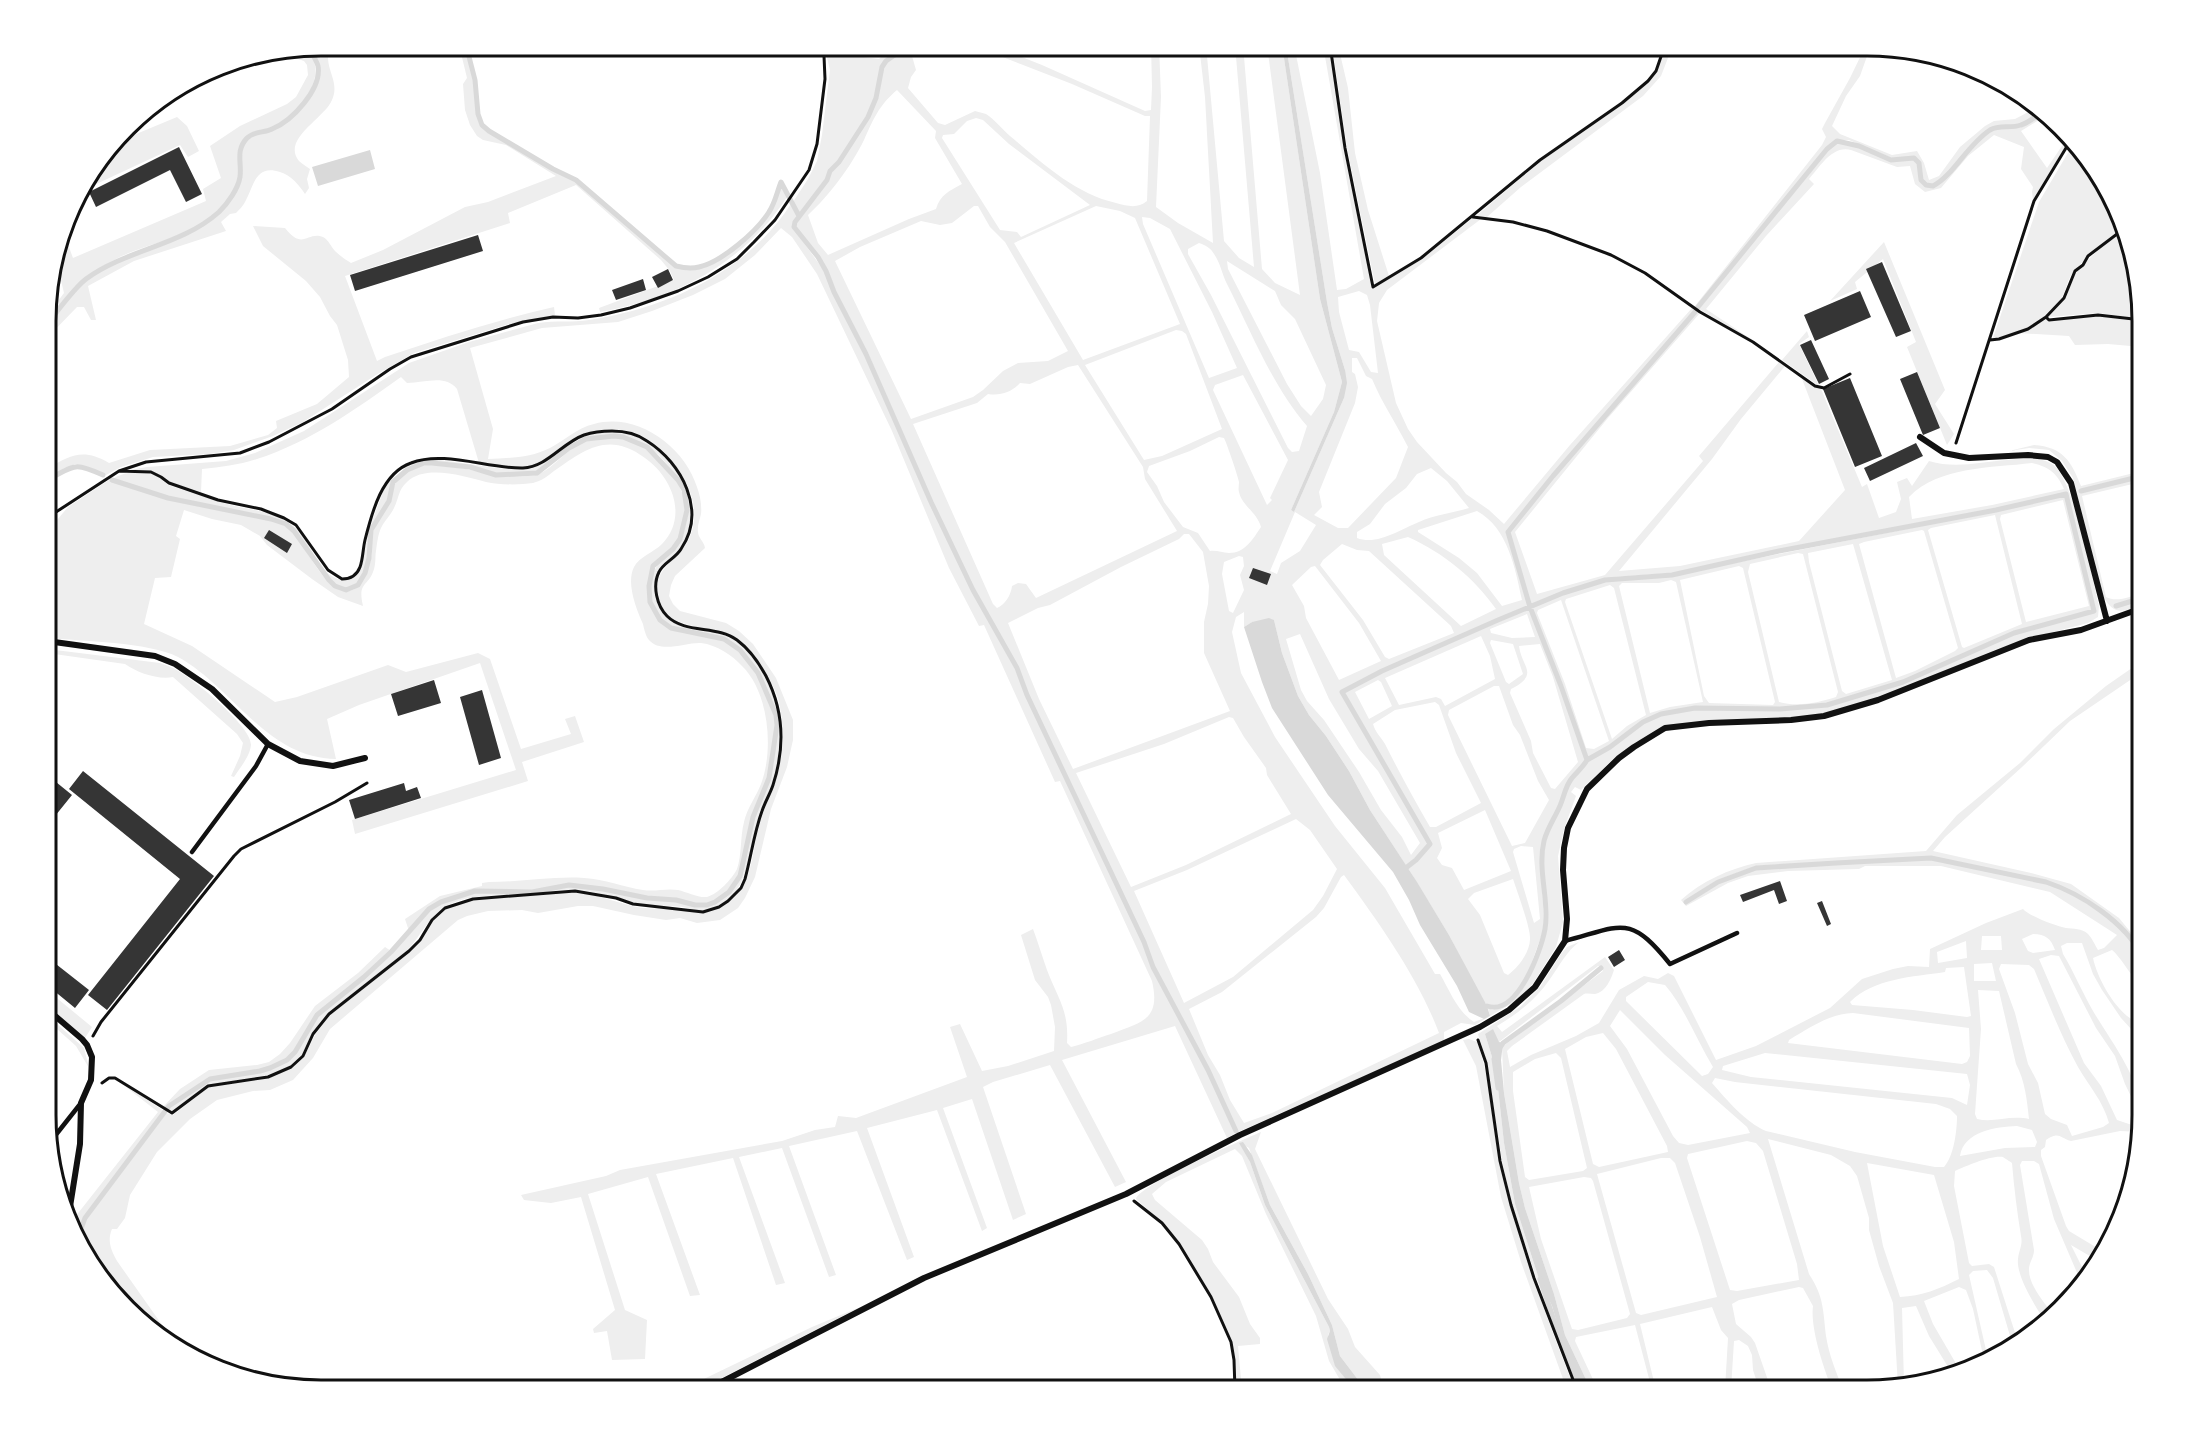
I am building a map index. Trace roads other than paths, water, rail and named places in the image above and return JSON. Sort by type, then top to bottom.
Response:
[{"type":"street","points":[[1920,437],[1944,453],[1969,458],[2039,455],[2057,462],[2071,483],[2107,621]]},
{"type":"street","points":[[725,1380],[924,1278],[1126,1194],[1240,1136],[1472,1031],[1509,1010],[1523,999],[1539,981],[1565,941],[1567,919],[1563,870],[1564,848],[1568,828],[1587,789],[1619,758],[1665,728],[1824,716],[1878,700],[2029,640],[2080,630],[2132,612]]},
{"type":"street","points":[[56,642],[155,657],[175,664],[212,689],[268,744],[300,761],[333,766],[364,758]]},
{"type":"street","points":[[56,1017],[87,1045],[92,1057],[91,1080],[81,1103],[80,1144],[71,1203]]},
{"type":"lane","points":[[192,852],[256,766],[268,744]]},
{"type":"lane","points":[[1565,941],[1612,928],[1632,928],[1646,936],[1670,964],[1737,933]]},
{"type":"lane","points":[[56,1134],[81,1103]]},
{"type":"waterway","points":[[56,313],[81,283],[102,269],[188,233],[219,212],[232,196],[239,182],[240,152],[243,143],[256,133],[280,125],[296,112],[310,94],[318,75],[318,66],[314,56]]},
{"type":"waterway","points":[[469,56],[475,80],[478,114],[482,125],[553,169],[576,180],[676,266],[693,268],[708,264],[738,245],[769,212],[781,182],[799,216]]},
{"type":"waterway","points":[[893,56],[882,67],[876,98],[868,117],[839,162],[830,171],[827,180],[795,222],[794,227],[826,271],[834,292],[866,354],[931,502],[973,590],[1017,668],[1027,695],[1144,942],[1153,967],[1208,1070],[1236,1131]]},
{"type":"waterway","points":[[1698,307],[1827,149],[1837,141],[1859,146],[1891,160],[1914,158],[1919,163],[1921,180],[1926,185],[1933,186],[1948,175],[1974,144],[1990,130],[2021,125],[2036,116]]},
{"type":"waterway","points":[[1487,1006],[1498,1007],[1508,1002],[1526,980],[1533,966],[1543,939],[1546,919],[1542,863],[1544,841],[1568,785],[1587,760],[1530,607],[1508,532],[1553,476],[1695,312]]},
{"type":"waterway","points":[[81,1228],[85,1218],[169,1106],[210,1079],[260,1071],[287,1060],[295,1052],[317,1015],[364,977],[391,952],[429,909],[441,902],[475,891],[532,892],[569,885],[647,898],[676,900],[695,905],[715,902],[729,892],[740,876],[753,817],[769,778],[777,725],[776,715],[758,673],[740,650],[724,639],[671,628],[660,620],[650,602],[649,586],[653,566],[673,549],[680,539],[687,510],[684,490],[678,480],[647,447],[623,437],[586,439],[569,448],[537,473],[496,475],[470,467],[432,463],[424,463],[407,470],[393,482],[389,501],[371,530],[369,558],[365,573],[358,585],[346,590],[335,586],[329,580],[294,531],[286,524],[168,498],[112,480]]},
{"type":"waterway","points":[[56,476],[74,467],[85,468],[103,475]]},
{"type":"waterway","points":[[2081,491],[2132,478]]},
{"type":"waterway","points":[[1407,867],[1430,844],[1342,692],[1382,671],[1498,620],[1563,593],[1605,580],[1672,575],[1779,551],[1996,510],[2066,494],[2094,611],[2014,633],[1903,682],[1827,705],[1780,709],[1695,708],[1661,714],[1643,722],[1610,747],[1587,760]]},
{"type":"waterway","points":[[2116,606],[2132,601]]},
{"type":"waterway","points":[[1686,902],[1718,882],[1756,868],[1931,858],[2046,882],[2060,887],[2101,911],[2132,941]]},
{"type":"waterway","points":[[1499,1049],[1503,1043],[1561,1001],[1601,968]]},
{"type":"waterway","points":[[1494,1059],[1498,1088]]},
{"type":"waterway","points":[[1540,1279],[1561,1341],[1578,1380]]}]
